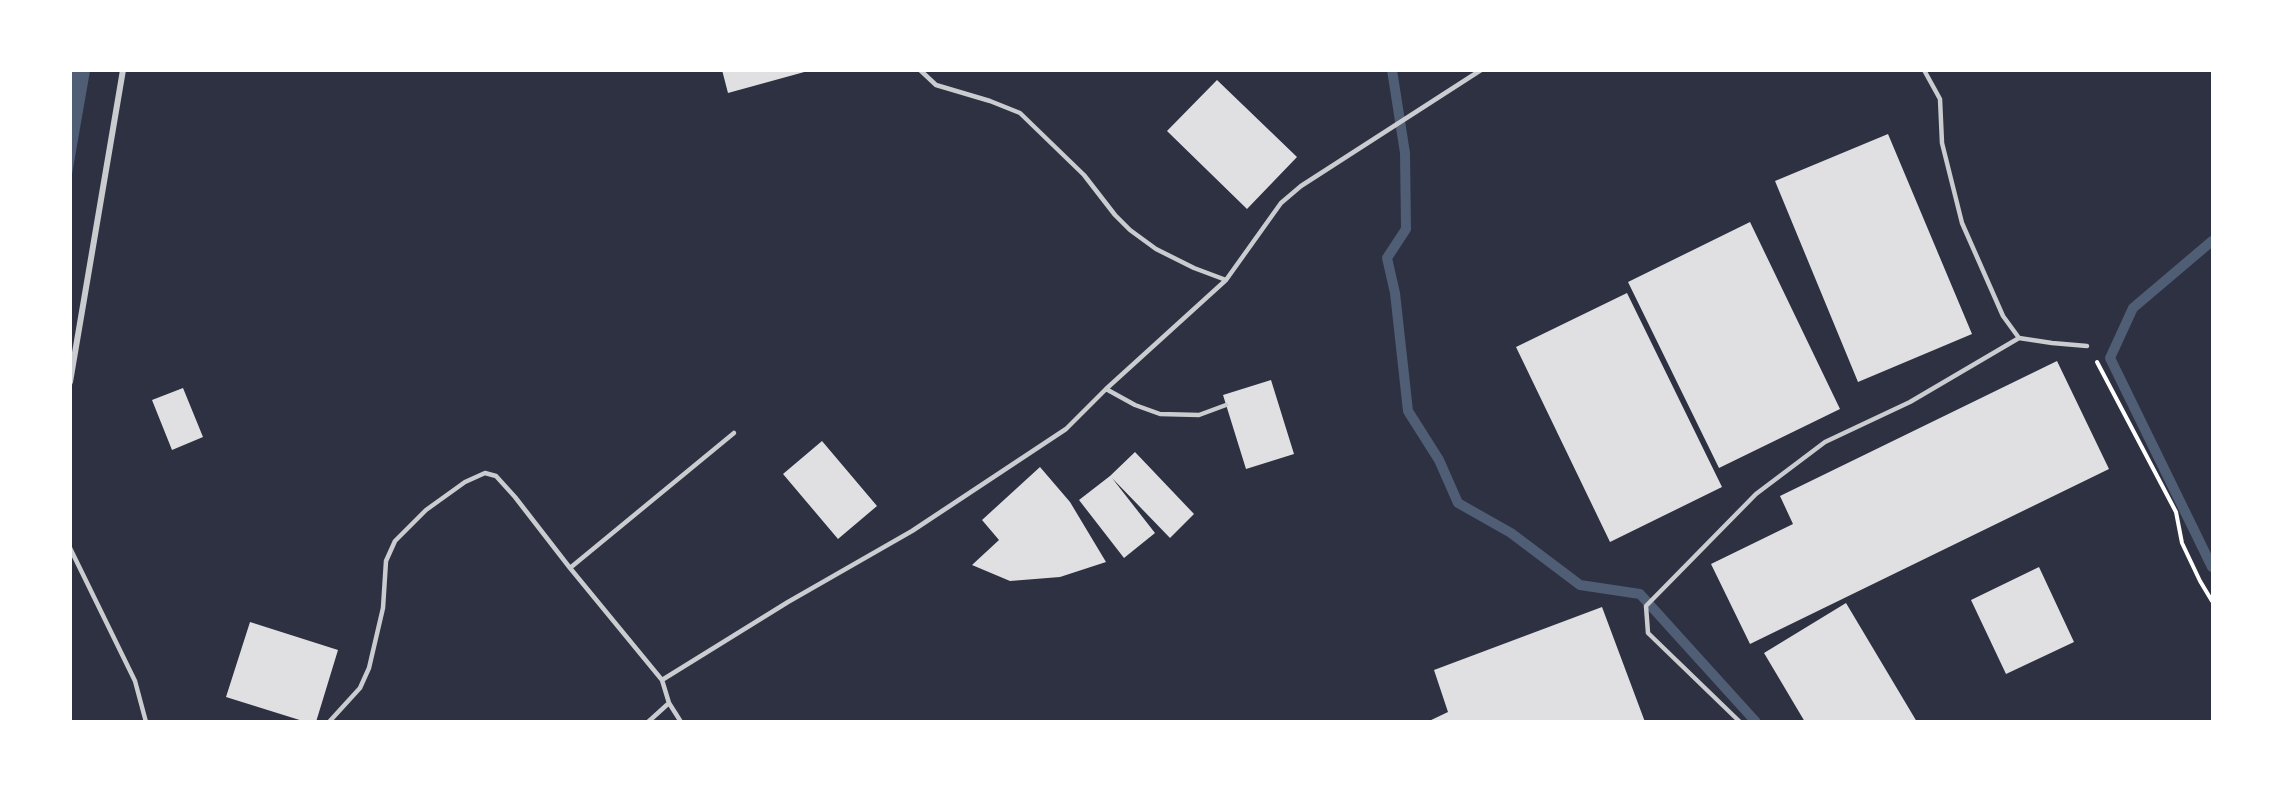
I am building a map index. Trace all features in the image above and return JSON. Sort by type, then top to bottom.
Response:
[{"type":"street","points":[[70,382],[123,70]]},
{"type":"lane","points":[[920,70],[936,85],[990,101],[1020,113],[1084,175],[1115,215],[1130,230],[1156,249],[1194,268],[1226,280]]},
{"type":"lane","points":[[662,680],[788,602],[912,531],[1066,429],[1106,389],[1226,280],[1281,203],[1301,186],[1481,70]]},
{"type":"lane","points":[[1923,70],[1940,99],[1942,143],[1962,223],[2002,316],[2019,338]]},
{"type":"lane","points":[[1740,722],[1648,633],[1646,606],[1756,494],[1825,442],[1910,402],[2019,338],[2087,346]]},
{"type":"lane","points":[[1106,389],[1135,405],[1160,414],[1199,415],[1226,405]]},
{"type":"lane","points":[[570,568],[734,433]]},
{"type":"lane","points":[[329,722],[360,688],[369,668],[383,608],[386,561],[395,541],[426,510],[465,482],[485,473],[496,476],[515,497],[662,680],[669,703],[681,722]]},
{"type":"lane","points":[[70,548],[135,681],[146,722]]},
{"type":"lane","points":[[648,722],[669,703]]},
{"type":"path","points":[[2087,346],[2176,512],[2182,543],[2212,602]]},
{"type":"water","points":[[70,71],[90,71],[71,180]]},
{"type":"building","points":[[722,70],[808,70],[808,71],[728,93]]},
{"type":"building","points":[[1217,80],[1297,157],[1247,209],[1167,131]]},
{"type":"building","points":[[1888,134],[1972,334],[1858,382],[1775,181]]},
{"type":"building","points":[[1750,222],[1840,409],[1719,468],[1628,282]]},
{"type":"building","points":[[1627,293],[1722,487],[1610,542],[1516,347]]},
{"type":"building","points":[[2057,361],[2109,469],[1750,644],[1711,564],[1793,524],[1780,496]]},
{"type":"building","points":[[1271,380],[1294,454],[1246,469],[1223,395]]},
{"type":"building","points":[[183,388],[203,437],[172,450],[152,400]]},
{"type":"building","points":[[822,441],[877,506],[838,539],[783,474]]},
{"type":"building","points":[[1135,452],[1194,514],[1170,538],[1112,478],[1155,533],[1124,558],[1079,500],[1110,476]]},
{"type":"building","points":[[1040,467],[1070,502],[1106,562],[1060,577],[1010,581],[972,565],[999,540],[982,520]]},
{"type":"building","points":[[2039,567],[2074,642],[2006,674],[1971,600]]},
{"type":"building","points":[[1846,603],[1917,722],[1805,722],[1764,653]]},
{"type":"building","points":[[1602,607],[1645,722],[1427,722],[1448,712],[1434,670]]},
{"type":"building","points":[[250,622],[338,650],[316,722],[306,722],[226,697]]},
{"type":"waterway","points":[[1392,70],[1405,153],[1406,229],[1387,258],[1395,293],[1408,411],[1439,460],[1458,503],[1511,533],[1580,585],[1640,594],[1756,722]]},
{"type":"waterway","points":[[2212,241],[2133,308],[2110,358],[2212,567]]}]
